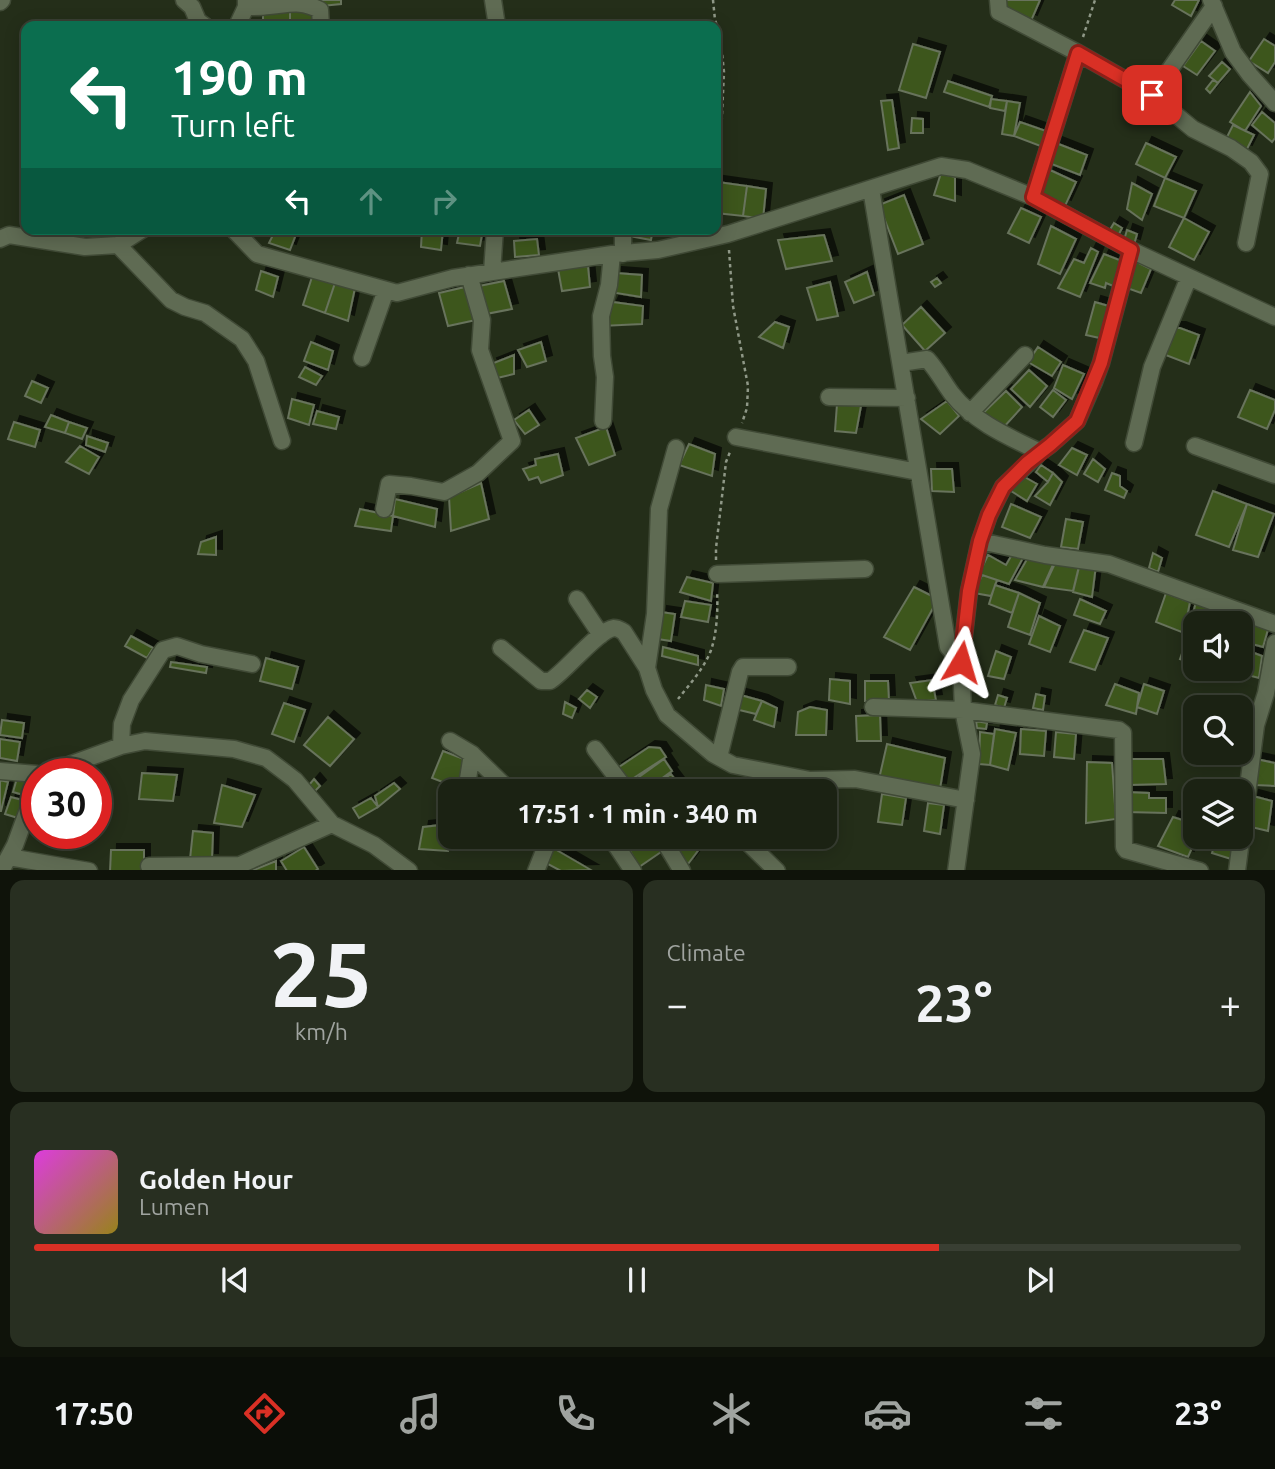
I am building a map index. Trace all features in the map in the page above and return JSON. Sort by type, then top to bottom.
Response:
[{"type":"street","points":[[184,0],[192,7],[198,21]]},
{"type":"street","points":[[493,0],[496,21]]},
{"type":"street","points":[[998,0],[999,12],[1152,95],[1193,129],[1231,148],[1251,162],[1260,174],[1246,243]]},
{"type":"street","points":[[239,21],[246,3],[267,7],[300,1],[320,10],[321,21]]},
{"type":"street","points":[[1152,95],[1212,3]]},
{"type":"street","points":[[1212,3],[1233,52],[1275,103]]},
{"type":"street","points":[[1033,197],[1078,53]]},
{"type":"street","points":[[239,235],[257,254],[397,292],[469,275],[658,250],[728,234],[941,166],[967,170],[1033,197],[1131,250],[1275,317]]},
{"type":"street","points":[[871,189],[948,647],[961,662]]},
{"type":"street","points":[[0,219],[5,237],[85,247],[118,246],[134,235]]},
{"type":"street","points":[[492,272],[495,235]]},
{"type":"street","points":[[603,421],[605,377],[601,316],[622,235]]},
{"type":"street","points":[[118,246],[171,300],[205,313],[242,339],[256,361],[282,441]]},
{"type":"street","points":[[956,870],[972,754],[963,710],[961,662],[969,591],[980,541],[1003,487],[1077,421],[1101,363],[1131,250]]},
{"type":"street","points":[[384,509],[388,484],[411,485],[444,492],[478,473],[512,441],[480,350],[481,320],[469,275]]},
{"type":"street","points":[[1134,443],[1152,367],[1189,277]]},
{"type":"street","points":[[362,358],[386,290]]},
{"type":"street","points":[[970,413],[1025,355]]},
{"type":"street","points":[[901,363],[927,359],[952,394],[970,413],[1040,452]]},
{"type":"street","points":[[829,397],[907,398]]},
{"type":"street","points":[[736,437],[918,472]]},
{"type":"street","points":[[1195,446],[1275,475]]},
{"type":"street","points":[[647,668],[655,614],[659,509],[676,448]]},
{"type":"street","points":[[980,541],[1045,555],[1109,564],[1275,624]]},
{"type":"street","points":[[717,574],[865,569]]},
{"type":"street","points":[[577,599],[601,635]]},
{"type":"street","points":[[501,648],[541,681],[550,681],[601,635],[612,628],[618,628],[624,632],[647,668],[654,690],[667,715],[733,765],[810,779],[855,779],[967,800]]},
{"type":"street","points":[[1237,870],[1256,725],[1266,694],[1275,643]]},
{"type":"street","points":[[121,746],[121,723],[131,699],[163,650],[177,646],[201,654],[252,664]]},
{"type":"street","points":[[719,757],[743,667],[788,667]]},
{"type":"street","points":[[873,707],[963,710],[1119,730],[1123,733],[1124,847],[1126,850],[1200,870]]},
{"type":"street","points":[[88,758],[145,741],[234,748],[266,758],[295,780],[332,824],[374,845],[409,870]]},
{"type":"street","points":[[450,741],[472,754],[498,779]]},
{"type":"street","points":[[595,749],[618,779]]},
{"type":"street","points":[[468,779],[472,754]]},
{"type":"street","points":[[0,771],[21,773]]},
{"type":"street","points":[[149,866],[240,865],[332,824]]},
{"type":"street","points":[[21,829],[5,864],[89,870]]},
{"type":"street","points":[[536,870],[545,849]]},
{"type":"street","points":[[619,849],[634,870]]},
{"type":"street","points":[[669,849],[682,870]]},
{"type":"street","points":[[755,849],[777,870]]},
{"type":"path","points":[[713,0],[715,21]]},
{"type":"path","points":[[1078,53],[1094,0]]},
{"type":"path","points":[[721,44],[724,72],[721,129]]},
{"type":"path","points":[[667,715],[698,673],[712,648],[718,607],[716,548],[726,462],[747,408],[748,386],[733,306],[728,234]]},
{"type":"building","points":[[321,0],[341,0],[341,4],[322,6]]},
{"type":"building","points":[[1001,0],[1040,0],[1031,21],[1001,8]]},
{"type":"building","points":[[1175,0],[1199,0],[1191,16],[1172,5]]},
{"type":"building","points":[[263,10],[290,10],[290,21],[263,21]]},
{"type":"building","points":[[290,10],[316,10],[316,21],[290,21]]},
{"type":"building","points":[[1264,39],[1275,46],[1275,62],[1268,73],[1249,61]]},
{"type":"building","points":[[1201,41],[1215,51],[1197,75],[1183,66]]},
{"type":"building","points":[[913,44],[940,52],[926,98],[899,90]]},
{"type":"building","points":[[1222,62],[1230,69],[1218,83],[1209,76]]},
{"type":"building","points":[[1213,80],[1218,83],[1210,93],[1206,89]]},
{"type":"building","points":[[948,81],[992,96],[989,107],[944,92]]},
{"type":"building","points":[[1250,92],[1261,106],[1245,131],[1230,122]]},
{"type":"building","points":[[991,99],[1007,101],[1005,111],[990,108]]},
{"type":"building","points":[[892,100],[899,148],[888,150],[881,101]]},
{"type":"building","points":[[1007,101],[1020,103],[1014,136],[1002,134]]},
{"type":"building","points":[[1262,112],[1275,123],[1275,138],[1272,142],[1252,125]]},
{"type":"building","points":[[912,118],[923,119],[923,133],[911,133]]},
{"type":"building","points":[[1020,122],[1049,132],[1043,147],[1014,136]]},
{"type":"building","points":[[1233,125],[1254,135],[1246,151],[1225,141]]},
{"type":"building","points":[[1056,143],[1087,155],[1080,175],[1049,163]]},
{"type":"building","points":[[1146,143],[1176,157],[1165,178],[1136,164]]},
{"type":"building","points":[[1050,170],[1076,182],[1065,206],[1039,193]]},
{"type":"building","points":[[941,173],[955,177],[955,201],[934,195]]},
{"type":"building","points":[[1165,178],[1196,191],[1184,218],[1154,206]]},
{"type":"building","points":[[721,182],[747,186],[743,216],[721,214]]},
{"type":"building","points":[[1132,183],[1152,194],[1142,220],[1127,209]]},
{"type":"building","points":[[747,186],[766,189],[763,219],[743,216]]},
{"type":"building","points":[[904,195],[923,244],[898,254],[879,205]]},
{"type":"building","points":[[1021,208],[1041,217],[1029,243],[1008,233]]},
{"type":"building","points":[[1184,218],[1209,232],[1194,260],[1169,247]]},
{"type":"building","points":[[1114,223],[1122,228],[1118,236],[1108,233]]},
{"type":"building","points":[[1051,226],[1076,239],[1060,274],[1038,264]]},
{"type":"building","points":[[1127,230],[1137,234],[1134,245],[1124,240]]},
{"type":"building","points":[[273,235],[296,235],[290,250],[269,243]]},
{"type":"building","points":[[422,235],[442,235],[441,250],[421,247]]},
{"type":"building","points":[[459,235],[482,235],[480,246],[457,243]]},
{"type":"building","points":[[624,235],[652,235],[651,240]]},
{"type":"building","points":[[824,235],[832,261],[786,269],[778,240]]},
{"type":"building","points":[[537,239],[539,255],[515,257],[514,241]]},
{"type":"building","points":[[1091,248],[1098,252],[1080,297],[1058,288],[1074,259],[1084,263]]},
{"type":"building","points":[[1104,254],[1122,261],[1113,286],[1106,283],[1105,288],[1090,283]]},
{"type":"building","points":[[1133,260],[1151,269],[1141,293],[1124,287]]},
{"type":"building","points":[[588,266],[590,287],[562,291],[558,269]]},
{"type":"building","points":[[261,271],[278,277],[273,297],[256,290]]},
{"type":"building","points":[[867,272],[874,295],[854,303],[845,282]]},
{"type":"building","points":[[616,273],[642,275],[641,297],[616,293]]},
{"type":"building","points":[[312,277],[335,283],[325,313],[303,305]]},
{"type":"building","points":[[937,278],[941,283],[935,287],[931,282]]},
{"type":"building","points":[[504,281],[512,309],[486,314],[479,286]]},
{"type":"building","points":[[830,282],[838,316],[817,320],[807,288]]},
{"type":"building","points":[[335,283],[355,288],[348,321],[325,313]]},
{"type":"building","points":[[465,287],[476,320],[448,326],[439,293]]},
{"type":"building","points":[[613,302],[643,306],[642,324],[602,326]]},
{"type":"building","points":[[1095,302],[1112,307],[1104,339],[1086,335]]},
{"type":"building","points":[[921,307],[945,333],[925,351],[902,325]]},
{"type":"building","points":[[775,322],[789,327],[783,348],[759,337]]},
{"type":"building","points":[[1173,328],[1199,335],[1189,364],[1163,354]]},
{"type":"building","points":[[311,342],[333,351],[328,370],[304,361]]},
{"type":"building","points":[[541,342],[546,361],[527,367],[518,350]]},
{"type":"building","points":[[1038,347],[1061,362],[1052,376],[1028,362]]},
{"type":"building","points":[[514,355],[514,374],[497,378],[491,364]]},
{"type":"building","points":[[1063,365],[1084,374],[1072,399],[1054,388]]},
{"type":"building","points":[[305,367],[322,376],[316,385],[299,377]]},
{"type":"building","points":[[1029,370],[1047,386],[1030,407],[1011,389]]},
{"type":"building","points":[[32,381],[48,388],[41,403],[25,396]]},
{"type":"building","points":[[1053,390],[1066,400],[1053,417],[1040,407]]},
{"type":"building","points":[[1250,390],[1275,400],[1275,410],[1267,429],[1238,417]]},
{"type":"building","points":[[1006,391],[1022,407],[1003,428],[981,415]]},
{"type":"building","points":[[292,399],[314,405],[309,425],[288,418]]},
{"type":"building","points":[[947,401],[959,416],[940,434],[921,419]]},
{"type":"building","points":[[837,404],[861,406],[856,433],[835,431]]},
{"type":"building","points":[[529,410],[539,425],[525,434],[514,420]]},
{"type":"building","points":[[317,411],[339,417],[336,429],[313,424]]},
{"type":"building","points":[[51,415],[69,422],[65,433],[45,427]]},
{"type":"building","points":[[14,422],[40,430],[35,447],[8,439]]},
{"type":"building","points":[[69,422],[87,428],[82,439],[65,433]]},
{"type":"building","points":[[606,427],[615,455],[589,465],[576,438]]},
{"type":"building","points":[[87,436],[108,443],[105,452],[86,445]]},
{"type":"building","points":[[689,444],[715,454],[712,476],[679,465]]},
{"type":"building","points":[[80,446],[99,457],[89,474],[66,462]]},
{"type":"building","points":[[1072,448],[1087,455],[1077,475],[1059,465]]},
{"type":"building","points":[[558,454],[563,475],[541,483],[538,477],[529,480],[523,469],[536,465],[535,459]]},
{"type":"building","points":[[1093,459],[1105,469],[1098,482],[1084,474]]},
{"type":"building","points":[[1041,465],[1053,473],[1048,482],[1036,472]]},
{"type":"building","points":[[931,469],[952,469],[954,492],[932,491]]},
{"type":"building","points":[[1053,473],[1062,482],[1050,505],[1035,496]]},
{"type":"building","points":[[1112,473],[1120,476],[1120,486],[1127,491],[1124,498],[1105,490]]},
{"type":"building","points":[[1021,475],[1037,484],[1027,501],[1011,491]]},
{"type":"building","points":[[481,483],[489,519],[451,531],[449,497]]},
{"type":"building","points":[[1213,491],[1247,504],[1229,547],[1196,535]]},
{"type":"building","points":[[395,499],[437,509],[435,527],[393,516]]},
{"type":"building","points":[[1011,504],[1041,517],[1030,538],[1002,527]]},
{"type":"building","points":[[1247,504],[1274,514],[1258,557],[1233,550]]},
{"type":"building","points":[[360,509],[393,516],[391,531],[355,526]]},
{"type":"building","points":[[1066,519],[1083,522],[1078,549],[1061,547]]},
{"type":"building","points":[[216,537],[216,555],[198,554],[201,542]]},
{"type":"building","points":[[1014,551],[1024,556],[1009,584],[979,574],[988,555],[1006,565]]},
{"type":"building","points":[[1153,553],[1162,558],[1158,572],[1149,568]]},
{"type":"building","points":[[1030,554],[1056,558],[1043,587],[1015,580]]},
{"type":"building","points":[[1057,559],[1080,562],[1073,591],[1044,587]]},
{"type":"building","points":[[1080,563],[1096,565],[1092,597],[1073,592]]},
{"type":"building","points":[[982,575],[997,580],[991,596],[974,593]]},
{"type":"building","points":[[687,577],[713,583],[711,601],[680,592]]},
{"type":"building","points":[[995,585],[1019,593],[1012,613],[989,604]]},
{"type":"building","points":[[914,587],[938,599],[910,650],[884,637]]},
{"type":"building","points":[[1019,593],[1040,603],[1030,635],[1008,627]]},
{"type":"building","points":[[1166,593],[1190,602],[1188,611],[1183,611],[1183,633],[1156,622]]},
{"type":"building","points":[[1080,599],[1106,611],[1100,624],[1074,615]]},
{"type":"building","points":[[685,601],[711,605],[708,622],[681,617]]},
{"type":"building","points":[[1196,602],[1214,608],[1214,611],[1194,611]]},
{"type":"building","points":[[661,612],[675,614],[671,641],[657,639]]},
{"type":"building","points":[[1039,616],[1060,626],[1050,652],[1029,644]]},
{"type":"building","points":[[1253,622],[1269,626],[1263,647],[1253,644]]},
{"type":"building","points":[[1084,630],[1108,638],[1095,670],[1070,662]]},
{"type":"building","points":[[131,636],[153,648],[147,658],[125,646]]},
{"type":"building","points":[[663,647],[698,656],[698,665],[662,656]]},
{"type":"building","points":[[996,651],[1011,657],[1004,679],[988,676]]},
{"type":"building","points":[[1253,653],[1262,656],[1259,678],[1253,676]]},
{"type":"building","points":[[266,658],[298,667],[292,689],[260,681]]},
{"type":"building","points":[[171,662],[207,667],[206,673],[170,667]]},
{"type":"building","points":[[830,679],[850,681],[850,704],[829,700]]},
{"type":"building","points":[[932,680],[936,700],[917,702],[910,683]]},
{"type":"building","points":[[865,681],[888,681],[889,701],[865,701]]},
{"type":"building","points":[[1115,684],[1139,693],[1136,714],[1106,705]]},
{"type":"building","points":[[1144,684],[1164,691],[1157,714],[1137,707]]},
{"type":"building","points":[[706,685],[724,689],[721,706],[704,700]]},
{"type":"building","points":[[587,690],[597,697],[590,708],[579,699]]},
{"type":"building","points":[[737,694],[762,701],[756,714],[735,709]]},
{"type":"building","points":[[1036,694],[1045,696],[1043,710],[1033,708]]},
{"type":"building","points":[[998,695],[1007,698],[1004,708],[995,705]]},
{"type":"building","points":[[762,701],[777,708],[774,727],[754,720]]},
{"type":"building","points":[[565,702],[576,708],[572,718],[563,714]]},
{"type":"building","points":[[284,703],[305,710],[294,742],[272,734]]},
{"type":"building","points":[[810,707],[827,710],[826,735],[796,735],[798,712]]},
{"type":"building","points":[[880,715],[881,741],[857,741],[856,716]]},
{"type":"building","points":[[328,717],[354,739],[330,766],[304,745]]},
{"type":"building","points":[[2,720],[24,723],[22,738],[0,735]]},
{"type":"building","points":[[976,721],[987,723],[986,729],[977,728]]},
{"type":"building","points":[[995,729],[1016,733],[1008,770],[990,765]]},
{"type":"building","points":[[1021,729],[1046,731],[1044,756],[1020,754]]},
{"type":"building","points":[[980,732],[994,734],[990,765],[979,764]]},
{"type":"building","points":[[1056,732],[1076,734],[1074,759],[1054,757]]},
{"type":"building","points":[[0,739],[20,742],[17,761],[0,758]]},
{"type":"building","points":[[887,744],[945,758],[940,789],[879,779]]},
{"type":"building","points":[[649,747],[660,748],[666,757],[632,779],[623,779],[616,769]]},
{"type":"building","points":[[443,751],[469,761],[462,779],[438,780],[432,778]]},
{"type":"building","points":[[664,759],[672,771],[661,779],[639,777]]},
{"type":"building","points":[[1128,759],[1163,759],[1166,784],[1129,785]]},
{"type":"building","points":[[1256,759],[1275,763],[1275,786],[1255,785]]},
{"type":"building","points":[[1087,762],[1112,763],[1116,819],[1086,823]]},
{"type":"building","points":[[142,773],[177,775],[173,801],[139,799]]},
{"type":"building","points":[[17,778],[21,779],[21,794],[13,792]]},
{"type":"building","points":[[314,779],[320,786],[314,792],[309,785]]},
{"type":"building","points":[[0,780],[8,782],[1,811],[0,811]]},
{"type":"building","points":[[394,783],[400,789],[378,807],[375,796]]},
{"type":"building","points":[[222,785],[255,795],[242,827],[214,823]]},
{"type":"building","points":[[1126,792],[1149,793],[1149,798],[1166,798],[1166,813],[1126,812]]},
{"type":"building","points":[[882,794],[906,798],[902,825],[878,822]]},
{"type":"building","points":[[1253,796],[1272,801],[1268,831],[1253,827]]},
{"type":"building","points":[[11,797],[21,800],[21,819],[5,814]]},
{"type":"building","points":[[371,798],[378,807],[359,818],[353,808]]},
{"type":"building","points":[[928,803],[944,805],[940,834],[924,831]]},
{"type":"building","points":[[1173,817],[1183,820],[1183,849],[1192,849],[1188,857],[1158,846]]},
{"type":"building","points":[[438,825],[438,849],[448,851],[419,849],[423,827]]},
{"type":"building","points":[[193,831],[213,833],[212,859],[190,859]]},
{"type":"building","points":[[304,847],[318,869],[286,870],[281,861]]},
{"type":"building","points":[[552,849],[591,870],[559,870],[544,862]]},
{"type":"building","points":[[659,849],[661,852],[639,867],[630,851]]},
{"type":"building","points":[[673,849],[699,849],[688,864]]},
{"type":"building","points":[[1213,849],[1234,849],[1231,859],[1212,853]]},
{"type":"building","points":[[111,850],[144,850],[144,870],[110,870]]},
{"type":"building","points":[[276,861],[276,870],[254,870]]},
{"type":"route","points":[[961,662],[969,591],[989,515],[1003,487],[1077,421],[1101,363],[1131,250],[1033,197],[1078,53],[1152,95]]}]
